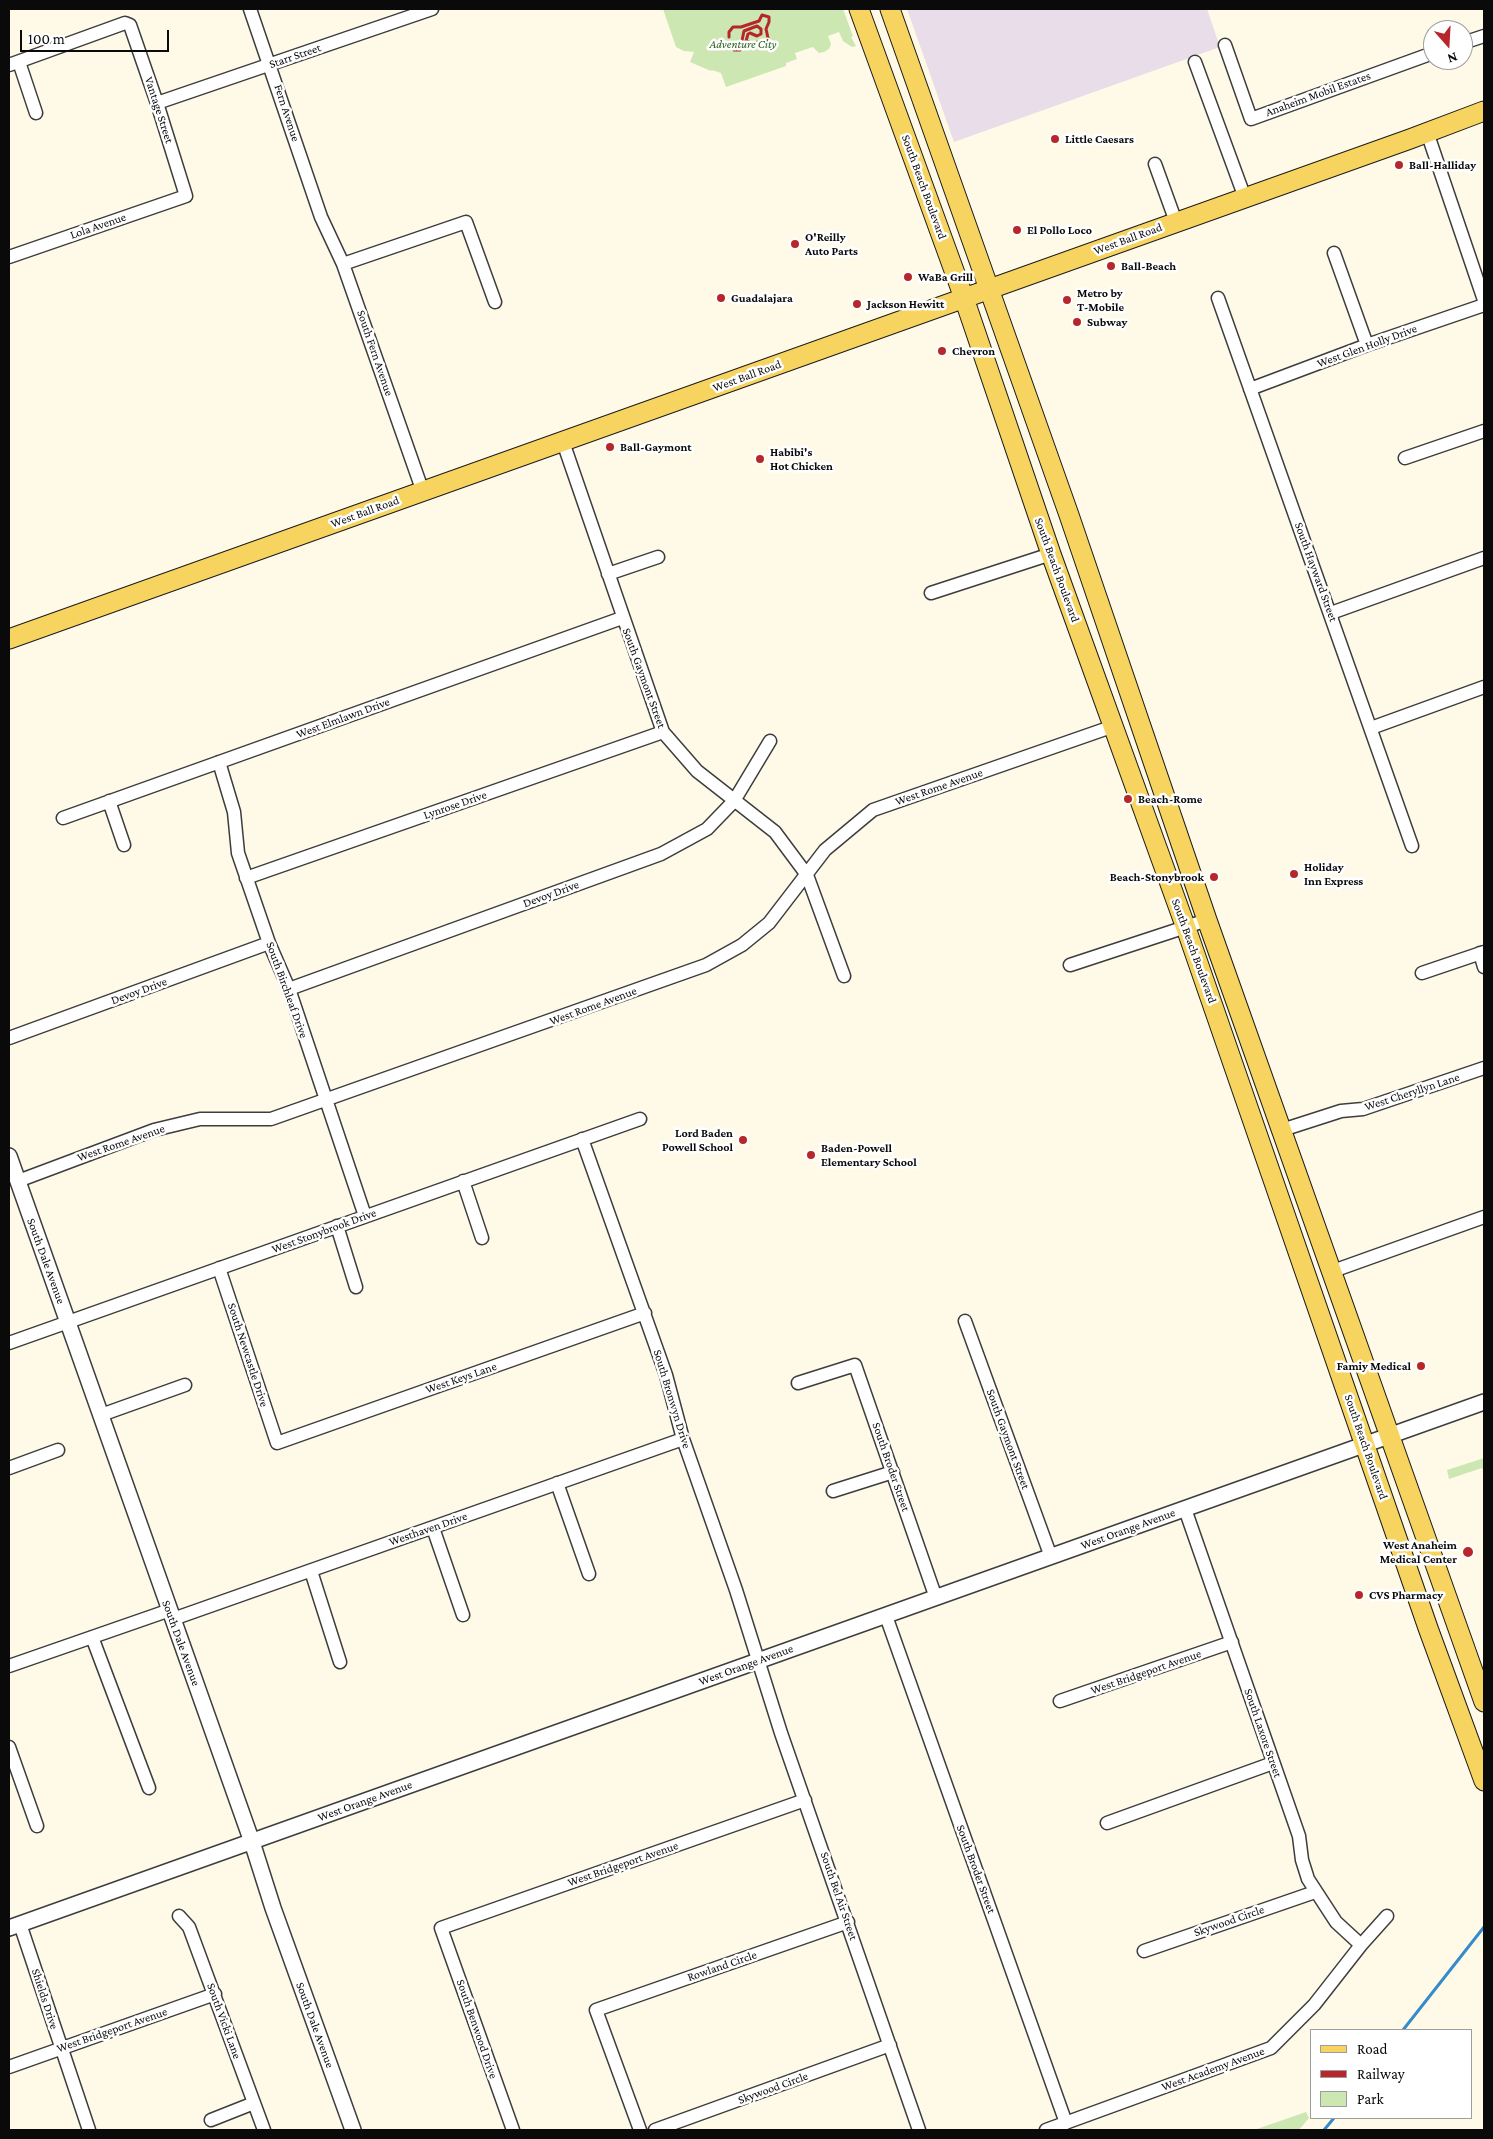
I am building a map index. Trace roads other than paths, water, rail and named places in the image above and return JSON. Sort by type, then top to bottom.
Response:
[{"type":"main road","name":"South Beach Boulevard","points":[[859,9],[964,298],[1051,554],[1186,928],[1428,1628],[1484,1781]]},
{"type":"main road","name":"South Beach Boulevard","points":[[890,9],[990,289],[1207,920],[1333,1271],[1484,1702]]},
{"type":"main road","name":"West Ball Road","points":[[9,640],[1484,111]]},
{"type":"street","name":"Fern Avenue","points":[[250,9],[271,65],[321,217]]},
{"type":"street","name":"Starr Street","points":[[157,102],[432,9]]},
{"type":"street","name":"Vantage Street","points":[[14,63],[126,24],[130,25],[157,102],[186,196]]},
{"type":"street","name":"Anaheim Mobil Estates","points":[[1224,45],[1251,119],[1423,57]]},
{"type":"street","points":[[1195,62],[1245,198]]},
{"type":"street","points":[[14,63],[36,112]]},
{"type":"street","points":[[1427,132],[1484,300]]},
{"type":"street","points":[[1155,164],[1176,222]]},
{"type":"street","name":"Lola Avenue","points":[[9,257],[186,196]]},
{"type":"street","name":"South Fern Avenue","points":[[321,217],[343,264],[423,492]]},
{"type":"street","points":[[343,264],[466,222],[495,302]]},
{"type":"street","points":[[1334,254],[1367,345]]},
{"type":"street","name":"South Hayward Street","points":[[1218,298],[1412,846]]},
{"type":"street","name":"West Glen Holly Drive","points":[[1250,389],[1367,345],[1484,305]]},
{"type":"street","points":[[1405,458],[1484,432]]},
{"type":"street","name":"South Gaymont Street","points":[[563,442],[622,618],[663,732],[698,771],[775,832],[807,875],[844,976]]},
{"type":"street","points":[[931,594],[1051,554]]},
{"type":"street","points":[[608,574],[658,557]]},
{"type":"street","points":[[1330,613],[1484,558]]},
{"type":"street","name":"West Elmlawn Drive","points":[[63,818],[622,618]]},
{"type":"street","points":[[1371,728],[1484,687]]},
{"type":"street","name":"West Rome Avenue","points":[[18,1181],[154,1130],[200,1119],[271,1120],[706,965],[742,945],[769,923],[825,850],[873,810],[1114,726]]},
{"type":"street","name":"Lynrose Drive","points":[[246,878],[663,732]]},
{"type":"street","name":"Devoy Drive","points":[[289,989],[661,854],[707,829],[734,801],[770,741]]},
{"type":"street","name":"South Birchleaf Drive","points":[[219,762],[234,812],[238,853],[246,878],[269,943],[289,989],[325,1102],[365,1216]]},
{"type":"street","points":[[109,801],[124,845]]},
{"type":"street","points":[[1070,965],[1207,920]]},
{"type":"street","name":"Devoy Drive","points":[[9,1038],[269,943]]},
{"type":"street","points":[[1422,973],[1482,952],[1484,967]]},
{"type":"street","name":"West Cheryllyn Lane","points":[[1282,1130],[1342,1111],[1363,1110],[1484,1068]]},
{"type":"street","name":"West Stonybrook Drive","points":[[9,1343],[640,1119]]},
{"type":"street","name":"South Bronwyn Drive","points":[[582,1139],[666,1375],[683,1439],[758,1661]]},
{"type":"street","name":"South Dale Avenue","points":[[9,1156],[252,1842],[273,1908],[353,2130]]},
{"type":"street","points":[[463,1181],[482,1238]]},
{"type":"street","points":[[1333,1271],[1484,1218]]},
{"type":"street","points":[[336,1226],[356,1287]]},
{"type":"street","name":"South Newcastle Drive","points":[[219,1268],[277,1443]]},
{"type":"street","name":"West Keys Lane","points":[[277,1443],[645,1313]]},
{"type":"street","name":"South Gaymont Street","points":[[965,1321],[1051,1557]]},
{"type":"street","name":"South Broder Street","points":[[798,1382],[855,1365],[936,1598]]},
{"type":"street","points":[[100,1415],[185,1385]]},
{"type":"street","name":"West Orange Avenue","points":[[14,1926],[1484,1402]]},
{"type":"street","name":"Westhaven Drive","points":[[9,1666],[92,1637],[311,1571],[683,1439]]},
{"type":"street","points":[[9,1468],[58,1450]]},
{"type":"street","points":[[833,1491],[893,1472]]},
{"type":"street","points":[[557,1483],[589,1574]]},
{"type":"street","name":"South Laxore Street","points":[[1185,1509],[1299,1836],[1302,1860],[1308,1878],[1315,1892],[1336,1922],[1361,1945]]},
{"type":"street","points":[[433,1528],[463,1615]]},
{"type":"street","points":[[311,1571],[340,1662]]},
{"type":"street","name":"South Broder Street","points":[[886,1616],[1066,2123]]},
{"type":"street","points":[[92,1637],[149,1788]]},
{"type":"street","name":"West Bridgeport Avenue","points":[[1060,1701],[1232,1642]]},
{"type":"street","name":"South Bel Air Street","points":[[758,1661],[919,2130]]},
{"type":"street","points":[[9,1747],[37,1826]]},
{"type":"street","points":[[1107,1823],[1273,1763]]},
{"type":"street","name":"West Bridgeport Avenue","points":[[441,1928],[805,1800]]},
{"type":"street","name":"Skywood Circle","points":[[1144,1951],[1315,1892]]},
{"type":"street","name":"South Vicki Lane","points":[[178,1916],[189,1927],[264,2130]]},
{"type":"street","name":"West Academy Avenue","points":[[1046,2130],[1271,2048],[1314,2005],[1361,1945],[1387,1916]]},
{"type":"street","name":"Rowland Circle","points":[[640,2130],[596,2010],[848,1922]]},
{"type":"street","name":"Shields Drive","points":[[14,1926],[61,2048],[89,2130]]},
{"type":"street","name":"South Benwood Drive","points":[[441,1928],[513,2130]]},
{"type":"street","name":"West Bridgeport Avenue","points":[[9,2066],[215,1994]]},
{"type":"street","name":"Skywood Circle","points":[[655,2130],[890,2045]]},
{"type":"street","points":[[211,2120],[254,2103]]},
{"type":"waterway","points":[[1404,2029],[1484,1927]]},
{"type":"waterway","points":[[1324,2130],[1333,2119]]},
{"type":"railway","points":[[729,37],[729,32],[733,27],[741,27],[759,21],[762,15],[769,17],[766,29],[768,38],[766,41],[752,43],[746,41],[750,33],[757,36],[761,34],[761,29],[757,26],[744,31],[740,50],[734,50],[732,46]]},
{"type":"place","name":"Little Caesars","points":[[1055,139]]},
{"type":"place","name":"Ball-Halliday","points":[[1399,165]]},
{"type":"place","name":"El Pollo Loco","points":[[1017,230]]},
{"type":"place","name":"O'Reilly Auto Parts","points":[[795,244]]},
{"type":"place","name":"Ball-Beach","points":[[1111,266]]},
{"type":"place","name":"WaBa Grill","points":[[908,277]]},
{"type":"place","name":"Guadalajara","points":[[721,298]]},
{"type":"place","name":"Metro by T-Mobile","points":[[1067,300]]},
{"type":"place","name":"Jackson Hewitt","points":[[857,304]]},
{"type":"place","name":"Subway","points":[[1077,322]]},
{"type":"place","name":"Chevron","points":[[942,351]]},
{"type":"place","name":"Ball-Gaymont","points":[[610,447]]},
{"type":"place","name":"Habibi's Hot Chicken","points":[[760,459]]},
{"type":"place","name":"Beach-Rome","points":[[1128,799]]},
{"type":"place","name":"Holiday Inn Express","points":[[1294,874]]},
{"type":"place","name":"Beach-Stonybrook","points":[[1214,877]]},
{"type":"place","name":"Lord Baden Powell School","points":[[743,1140]]},
{"type":"place","name":"Baden-Powell Elementary School","points":[[811,1155]]},
{"type":"place","name":"Famiy Medical","points":[[1421,1366]]},
{"type":"place","name":"West Anaheim Medical Center","points":[[1468,1552]]},
{"type":"place","name":"CVS Pharmacy","points":[[1359,1595]]},
{"type":"park label","name":"Adventure City","points":[[743,44]]}]
